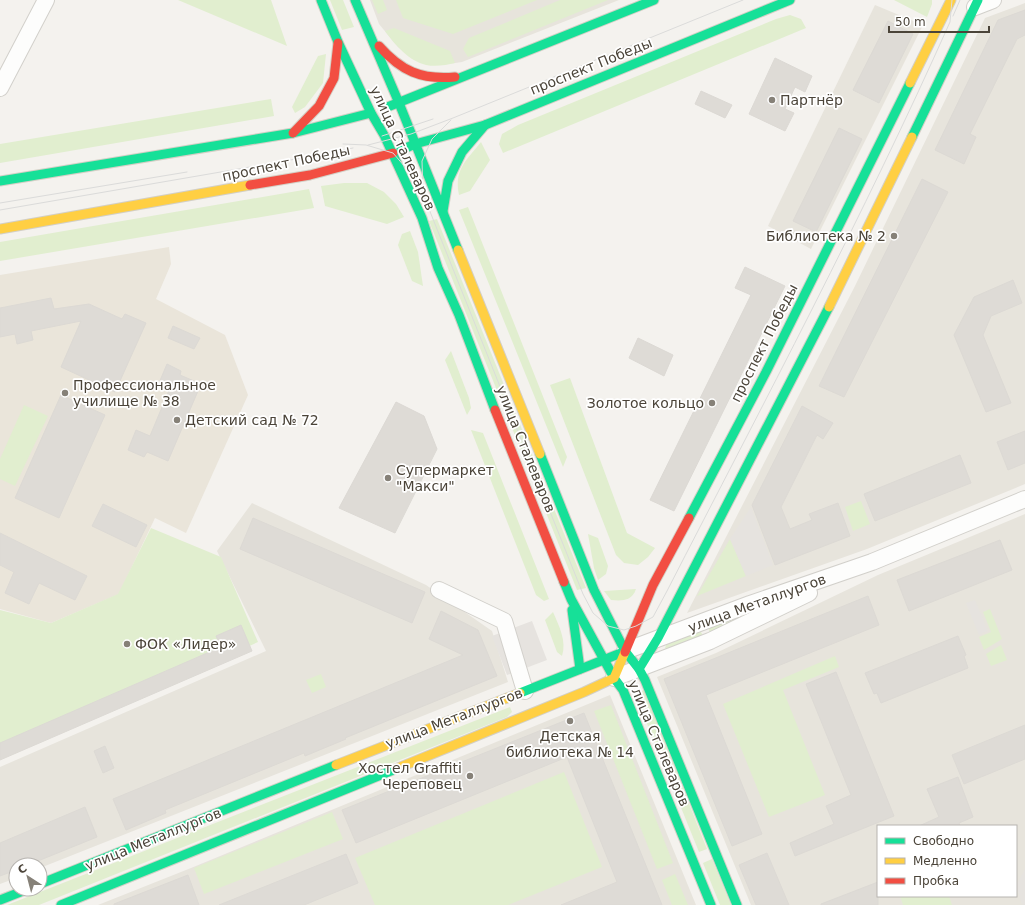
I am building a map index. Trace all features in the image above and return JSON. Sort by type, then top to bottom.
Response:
[{"type":"main road","name":"улица Сталеваров","points":[[321,0],[338,42],[371,113],[393,153],[422,218],[438,268],[459,315],[496,413],[571,599],[614,678],[623,690],[711,905]]},
{"type":"main road","name":"улица Сталеваров","points":[[354,0],[399,103],[443,211],[594,590],[626,651],[645,680],[737,905]]},
{"type":"main road","name":"проспект Победы","points":[[0,181],[293,133],[371,113],[654,0]]},
{"type":"main road","name":"проспект Победы","points":[[0,229],[310,175],[393,153],[415,144],[485,125],[790,0]]},
{"type":"main road","points":[[938,26],[944,0]]},
{"type":"main road","name":"проспект Победы","points":[[614,678],[653,585],[766,372],[951,0]]},
{"type":"main road","points":[[639,669],[658,638],[842,280],[976,4]]},
{"type":"main road","points":[[367,31],[388,58],[410,73],[441,79],[466,76]]},
{"type":"main road","points":[[293,133],[319,106],[334,78],[338,42]]},
{"type":"main road","points":[[443,211],[448,180],[462,152],[485,125]]},
{"type":"main road","points":[[571,599],[580,669]]},
{"type":"main road","name":"улица Металлургов","points":[[48,881],[360,755],[626,651]]},
{"type":"main road","name":"улица Металлургов","points":[[61,905],[584,692],[614,678]]},
{"type":"street","points":[[0,88],[46,0]]},
{"type":"street","points":[[976,4],[993,0]]},
{"type":"street","name":"улица Металлургов","points":[[626,651],[750,604],[872,562],[1025,499]]},
{"type":"street","name":"улица Металлургов","points":[[614,678],[710,641],[872,562]]},
{"type":"street","points":[[439,590],[504,621],[525,691]]},
{"type":"shaded area","points":[[370,0],[619,0],[462,62],[441,65],[415,60],[398,47],[379,24]]},
{"type":"shaded area","points":[[1025,3],[1025,484],[867,549],[687,613],[855,286],[985,18]]},
{"type":"shaded area","points":[[875,5],[923,25],[811,249],[768,226]]},
{"type":"shaded area","name":"Профессиональное училище № 38","points":[[169,247],[171,264],[156,299],[225,335],[248,395],[186,533],[155,518],[119,594],[51,623],[0,609],[0,275]]},
{"type":"shaded area","points":[[252,503],[426,585],[492,631],[508,682],[48,865],[48,857],[8,857],[8,881],[0,884],[0,767],[266,651],[217,551]]},
{"type":"shaded area","points":[[751,507],[773,565],[746,576],[730,539]]},
{"type":"shaded area","points":[[1025,514],[1025,905],[751,905],[657,677],[716,653],[878,575]]},
{"type":"shaded area","points":[[975,600],[988,631],[979,635],[966,603]]},
{"type":"shaded area","points":[[532,621],[547,660],[507,675],[492,636]]},
{"type":"shaded area","points":[[610,695],[696,905],[98,905],[191,868]]},
{"type":"shaded area","points":[[1025,869],[1025,905],[1022,905],[1017,883]]},
{"type":"green space","points":[[178,0],[271,0],[287,46]]},
{"type":"green space","points":[[330,0],[343,0],[354,27],[342,30]]},
{"type":"green space","points":[[372,0],[383,0],[387,10],[378,14]]},
{"type":"green space","points":[[396,0],[537,0],[453,34],[403,18]]},
{"type":"green space","points":[[560,0],[608,0],[468,57],[463,49],[469,38]]},
{"type":"green space","points":[[894,0],[932,0],[932,4],[927,17]]},
{"type":"green space","points":[[790,15],[801,19],[806,28],[503,153],[499,144],[502,134],[518,125],[776,19]]},
{"type":"green space","points":[[394,28],[450,51],[455,63],[441,66],[430,66],[414,60],[393,42],[385,31]]},
{"type":"green space","points":[[326,54],[323,83],[305,107],[295,113],[292,107],[318,56]]},
{"type":"green space","points":[[271,99],[274,116],[0,163],[0,144]]},
{"type":"green space","points":[[481,142],[490,160],[470,191],[459,195],[458,178],[462,166]]},
{"type":"green space","points":[[344,183],[367,183],[384,192],[396,204],[404,217],[387,224],[325,206],[321,186]]},
{"type":"green space","points":[[309,189],[314,208],[0,261],[0,242]]},
{"type":"green space","points":[[468,207],[567,457],[563,467],[459,210]]},
{"type":"green space","points":[[437,219],[586,588],[577,590],[429,221]]},
{"type":"green space","points":[[410,231],[418,252],[423,286],[412,281],[398,245],[402,234]]},
{"type":"green space","points":[[451,351],[469,398],[471,408],[467,415],[445,360]]},
{"type":"green space","points":[[570,378],[627,533],[655,548],[648,557],[638,565],[624,563],[616,555],[550,385]]},
{"type":"green space","points":[[24,405],[48,416],[15,486],[0,479],[0,459]]},
{"type":"green space","points":[[471,430],[483,433],[549,599],[544,601],[536,595]]},
{"type":"green space","points":[[861,501],[870,524],[853,531],[845,507]]},
{"type":"green space","name":"ФОК «Лидер»","points":[[151,528],[221,557],[258,642],[0,760],[0,610],[51,623],[118,594]]},
{"type":"green space","points":[[588,534],[598,538],[608,566],[606,574],[598,580],[594,568]]},
{"type":"green space","points":[[730,539],[746,576],[697,596]]},
{"type":"green space","points":[[636,589],[629,598],[619,600],[611,600],[604,591]]},
{"type":"green space","points":[[990,609],[1002,639],[984,650],[979,637],[991,632],[983,612]]},
{"type":"green space","points":[[553,612],[563,639],[564,645],[562,656],[557,652],[545,620]]},
{"type":"green space","points":[[743,617],[711,635],[707,625],[726,619]]},
{"type":"green space","points":[[699,628],[704,638],[669,652],[665,648],[668,641]]},
{"type":"green space","points":[[1001,645],[1007,660],[991,666],[986,654]]},
{"type":"green space","points":[[835,656],[839,667],[783,690],[825,795],[769,817],[723,704]]},
{"type":"green space","points":[[321,674],[326,687],[312,693],[306,680]]},
{"type":"green space","points":[[644,690],[707,849],[699,852],[635,694]]},
{"type":"green space","points":[[611,705],[673,863],[657,869],[594,711]]},
{"type":"green space","points":[[510,707],[512,712],[507,717],[39,905],[7,905],[27,897],[48,897],[48,889]]},
{"type":"green space","points":[[564,772],[602,867],[508,905],[375,905],[355,858]]},
{"type":"green space","points":[[332,812],[343,839],[204,894],[194,868]]},
{"type":"green space","points":[[712,859],[731,905],[720,905],[703,863]]},
{"type":"green space","points":[[675,874],[688,905],[672,905],[662,880]]},
{"type":"green space","points":[[900,897],[949,897],[952,905],[903,905]]},
{"type":"building","points":[[1025,10],[1025,35],[1017,39],[970,134],[976,137],[964,164],[935,150],[998,20]]},
{"type":"building","points":[[888,21],[913,34],[879,103],[853,90]]},
{"type":"building","name":"Партнёр","points":[[775,58],[812,76],[805,92],[795,87],[785,109],[794,113],[785,131],[749,114]]},
{"type":"building","points":[[701,91],[732,105],[725,118],[695,104]]},
{"type":"building","points":[[839,128],[862,139],[816,232],[793,221]]},
{"type":"building","points":[[922,179],[948,192],[844,397],[819,386]]},
{"type":"building","name":"Золотое кольцо","points":[[745,267],[785,286],[674,511],[650,500],[751,295],[735,288]]},
{"type":"building","points":[[1013,280],[1022,303],[991,316],[983,335],[1011,403],[986,412],[954,335],[974,297]]},
{"type":"building","points":[[51,298],[54,309],[89,304],[122,319],[125,314],[146,323],[115,392],[61,367],[81,321],[31,331],[33,340],[17,344],[15,334],[0,337],[0,308]]},
{"type":"building","points":[[173,326],[200,338],[194,349],[168,338]]},
{"type":"building","points":[[638,338],[673,355],[664,376],[629,358]]},
{"type":"building","points":[[167,364],[181,371],[180,375],[201,384],[168,461],[147,452],[144,457],[128,450],[136,430],[150,436],[170,388],[159,383]]},
{"type":"building","points":[[61,395],[105,415],[59,518],[15,498]]},
{"type":"building","name":"Супермаркет \"Макси\"","points":[[396,402],[424,416],[437,449],[395,533],[339,508]]},
{"type":"building","points":[[802,406],[833,423],[823,439],[817,435],[781,507],[790,529],[812,520],[809,514],[838,503],[850,536],[775,565],[752,505]]},
{"type":"building","points":[[1025,431],[1025,463],[1008,470],[997,442]]},
{"type":"building","points":[[960,455],[971,483],[875,521],[864,494]]},
{"type":"building","points":[[103,504],[147,525],[136,547],[92,526]]},
{"type":"building","points":[[253,518],[425,592],[412,623],[240,549]]},
{"type":"building","points":[[0,533],[87,576],[75,600],[39,583],[29,604],[5,593],[14,572],[0,565]]},
{"type":"building","points":[[1000,540],[1012,570],[909,611],[897,580]]},
{"type":"building","points":[[868,596],[879,625],[706,695],[762,834],[732,846],[664,679]]},
{"type":"building","points":[[441,611],[478,630],[497,676],[345,738],[346,739],[305,756],[304,753],[165,810],[166,813],[126,830],[113,799],[463,655],[429,639]]},
{"type":"building","points":[[241,625],[252,651],[0,760],[0,743],[221,647],[216,636]]},
{"type":"building","points":[[958,636],[966,655],[964,656],[968,668],[881,703],[877,693],[874,694],[865,673]]},
{"type":"building","points":[[836,672],[894,816],[795,856],[790,843],[834,824],[826,806],[851,795],[806,684]]},
{"type":"building","points":[[584,713],[662,905],[561,905],[617,882],[567,757],[356,843],[342,810]]},
{"type":"building","points":[[1025,725],[1025,759],[964,784],[952,755]]},
{"type":"building","points":[[105,746],[114,768],[103,773],[94,751]]},
{"type":"building","points":[[958,777],[973,817],[959,823],[960,825],[921,825],[939,817],[927,789]]},
{"type":"building","points":[[85,807],[97,837],[48,857],[8,857],[8,873],[0,876],[0,843]]},
{"type":"building","points":[[767,853],[789,905],[756,905],[739,865]]},
{"type":"building","points":[[346,854],[358,883],[304,905],[219,905]]},
{"type":"building","points":[[188,875],[199,905],[114,905],[114,904]]},
{"type":"building","points":[[877,882],[878,905],[821,904]]},
{"type":"tram line","points":[[368,145],[411,134],[453,118],[743,0]]},
{"type":"tram line","points":[[343,144],[366,145],[393,153],[406,168],[423,194],[583,594],[593,613],[608,626],[624,630],[636,626],[653,617],[667,591],[813,308],[883,166],[950,22],[952,0]]},
{"type":"tram line","points":[[953,16],[960,0]]},
{"type":"tram line","points":[[382,136],[433,119]]},
{"type":"tram line","points":[[423,194],[422,161],[432,139],[451,120]]},
{"type":"tram line","points":[[0,210],[353,148]]},
{"type":"tram line","points":[[0,203],[187,172]]},
{"type":"traffic: fast","points":[[321,0],[338,42],[371,113],[384,135],[422,218],[438,268],[459,315],[495,410]]},
{"type":"traffic: fast","points":[[355,0],[399,103],[458,250]]},
{"type":"traffic: fast","points":[[385,108],[654,0]]},
{"type":"traffic: fast","points":[[401,150],[415,144],[485,125],[790,0]]},
{"type":"traffic: fast","points":[[912,137],[978,0]]},
{"type":"traffic: fast","points":[[689,518],[766,372],[910,83]]},
{"type":"traffic: fast","points":[[0,181],[293,133],[371,113]]},
{"type":"traffic: fast","points":[[443,211],[448,181],[462,152],[485,125]]},
{"type":"traffic: fast","points":[[639,669],[658,638],[829,307]]},
{"type":"traffic: fast","points":[[540,454],[594,590],[625,651],[639,669],[645,680],[737,905]]},
{"type":"traffic: fast","points":[[564,582],[571,599],[614,678],[623,690],[711,905]]},
{"type":"traffic: fast","points":[[572,610],[580,669]]},
{"type":"traffic: fast","points":[[520,693],[621,653]]},
{"type":"traffic: fast","points":[[48,881],[336,765]]},
{"type":"traffic: fast","points":[[61,905],[398,768]]},
{"type":"traffic: fast","points":[[0,900],[8,897]]},
{"type":"traffic: slow","points":[[910,83],[951,0]]},
{"type":"traffic: slow","points":[[829,307],[912,137]]},
{"type":"traffic: slow","points":[[0,229],[250,185]]},
{"type":"traffic: slow","points":[[458,250],[540,454]]},
{"type":"traffic: slow","points":[[398,768],[584,692],[614,678],[625,652]]},
{"type":"traffic: slow","points":[[336,765],[520,693]]},
{"type":"traffic: jam","points":[[293,133],[319,106],[334,78],[338,43]]},
{"type":"traffic: jam","points":[[379,46],[395,62],[412,72],[432,77],[455,77]]},
{"type":"traffic: jam","points":[[250,185],[310,175],[393,153]]},
{"type":"traffic: jam","points":[[495,410],[564,582]]},
{"type":"traffic: jam","points":[[625,652],[653,585],[689,518]]},
{"type":"place","name":"Партнёр","points":[[772,100]]},
{"type":"place","name":"Библиотека № 2","points":[[894,236]]},
{"type":"place","name":"Профессиональное училище № 38","points":[[65,393]]},
{"type":"place","name":"Золотое кольцо","points":[[712,403]]},
{"type":"place","name":"Детский сад № 72","points":[[177,420]]},
{"type":"place","name":"Супермаркет \"Макси\"","points":[[388,478]]},
{"type":"place","name":"ФОК «Лидер»","points":[[127,644]]},
{"type":"place","name":"Детская библиотека № 14","points":[[570,721]]},
{"type":"place","name":"Хостел Graffiti Череповец","points":[[470,776]]}]
